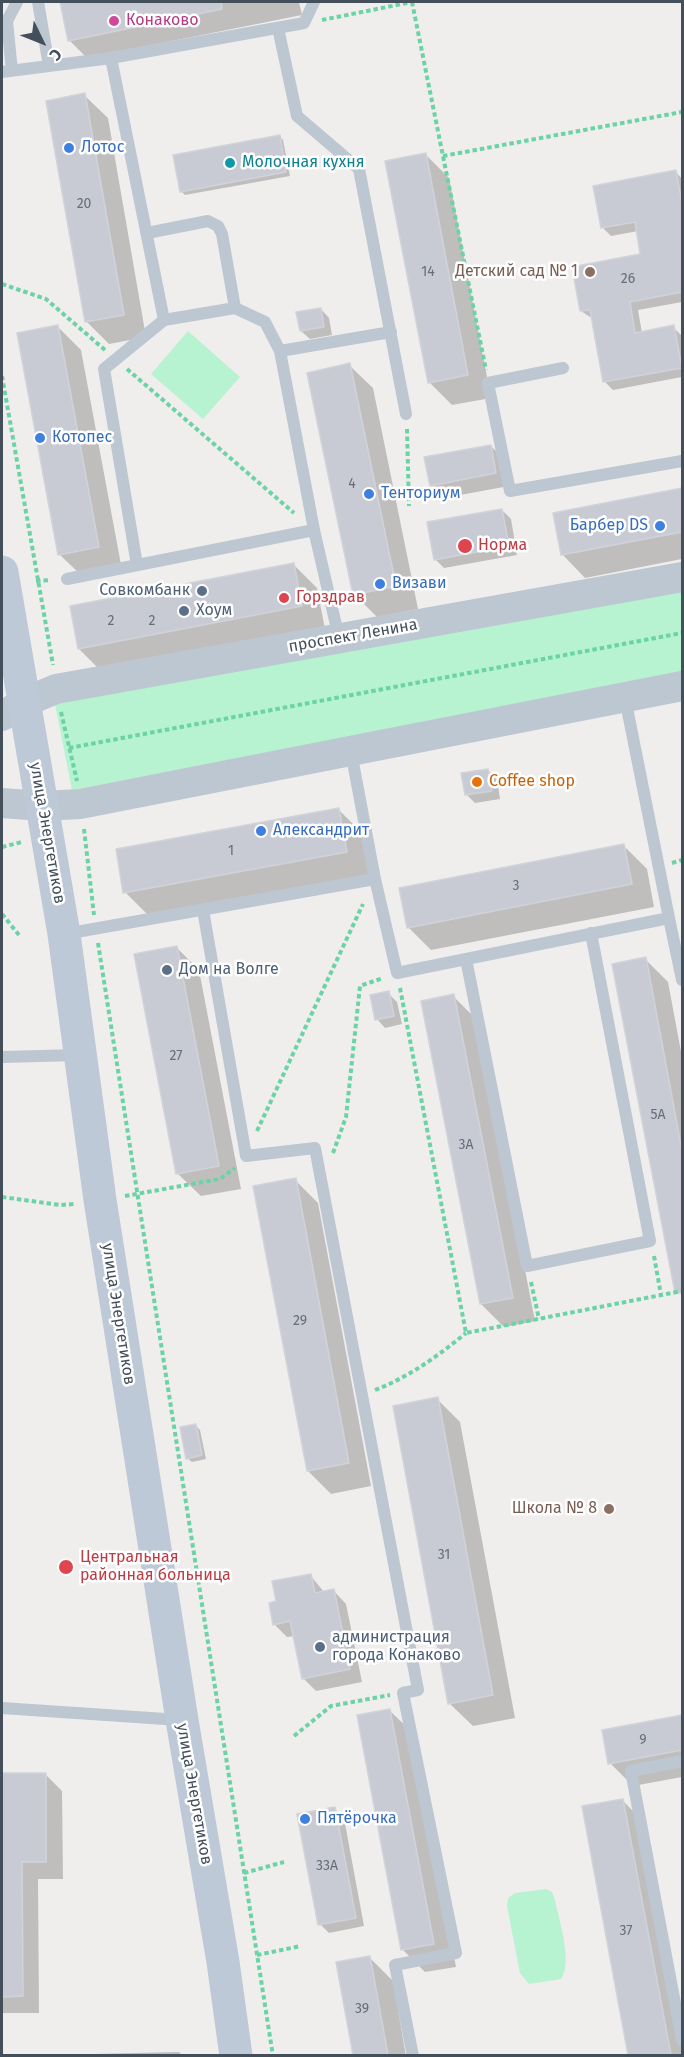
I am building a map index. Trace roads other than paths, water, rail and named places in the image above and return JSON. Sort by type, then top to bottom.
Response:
[{"type":"main road","name":"улица Энергетиков","points":[[2,572],[13,709],[44,806],[100,1200],[182,1720],[224,1962],[236,2055]]},
{"type":"street","name":"проспект Ленина","points":[[13,709],[56,689],[682,577]]},
{"type":"street","points":[[2,804],[44,806],[80,804],[682,686]]},
{"type":"lane","points":[[17,2],[7,21],[7,71],[111,58],[304,23],[314,2]]},
{"type":"lane","points":[[38,2],[49,66]]},
{"type":"lane","points":[[278,28],[297,116],[359,169],[406,414]]},
{"type":"lane","points":[[111,58],[164,320]]},
{"type":"lane","points":[[147,233],[208,221],[218,226],[222,234],[235,308]]},
{"type":"lane","points":[[137,565],[104,369],[164,320],[235,308],[265,321],[280,351],[314,530],[339,639]]},
{"type":"lane","points":[[280,351],[391,332]]},
{"type":"lane","points":[[563,368],[488,382],[510,491],[682,461]]},
{"type":"lane","points":[[67,579],[314,530]]},
{"type":"lane","points":[[625,696],[682,980]]},
{"type":"lane","points":[[351,752],[375,879],[397,972],[669,918]]},
{"type":"lane","points":[[64,934],[375,879]]},
{"type":"lane","points":[[203,910],[246,1156],[315,1148],[418,1690],[402,1693],[456,1953],[395,1965],[413,2055]]},
{"type":"lane","points":[[466,959],[527,1266],[650,1241],[591,933]]},
{"type":"lane","points":[[2,1057],[81,1055]]},
{"type":"lane","points":[[2,1707],[182,1720]]},
{"type":"lane","points":[[682,1761],[630,1771],[682,2040]]},
{"type":"place","name":"Конаково","points":[[114,21]]},
{"type":"place","name":"Лотос","points":[[69,148]]},
{"type":"place","name":"Молочная кухня","points":[[230,163]]},
{"type":"place","name":"Детский сад № 1","points":[[590,272]]},
{"type":"place","name":"Котопес","points":[[40,438]]},
{"type":"place","name":"Тенториум","points":[[369,494]]},
{"type":"place","name":"Барбер DS","points":[[660,526]]},
{"type":"place","name":"Норма","points":[[465,546]]},
{"type":"place","name":"Визави","points":[[380,584]]},
{"type":"place","name":"Совкомбанк","points":[[202,591]]},
{"type":"place","name":"Горздрав","points":[[284,598]]},
{"type":"place","name":"Хоум","points":[[184,611]]},
{"type":"place","name":"Coffee shop","points":[[477,782]]},
{"type":"place","name":"Александрит","points":[[261,831]]},
{"type":"place","name":"Дом на Волге","points":[[167,970]]},
{"type":"place","name":"Школа № 8","points":[[609,1509]]},
{"type":"place","name":"Центральная районная больница","points":[[66,1567]]},
{"type":"place","name":"администрация города Конаково","points":[[320,1647]]},
{"type":"place","name":"Пятёрочка","points":[[305,1819]]}]
